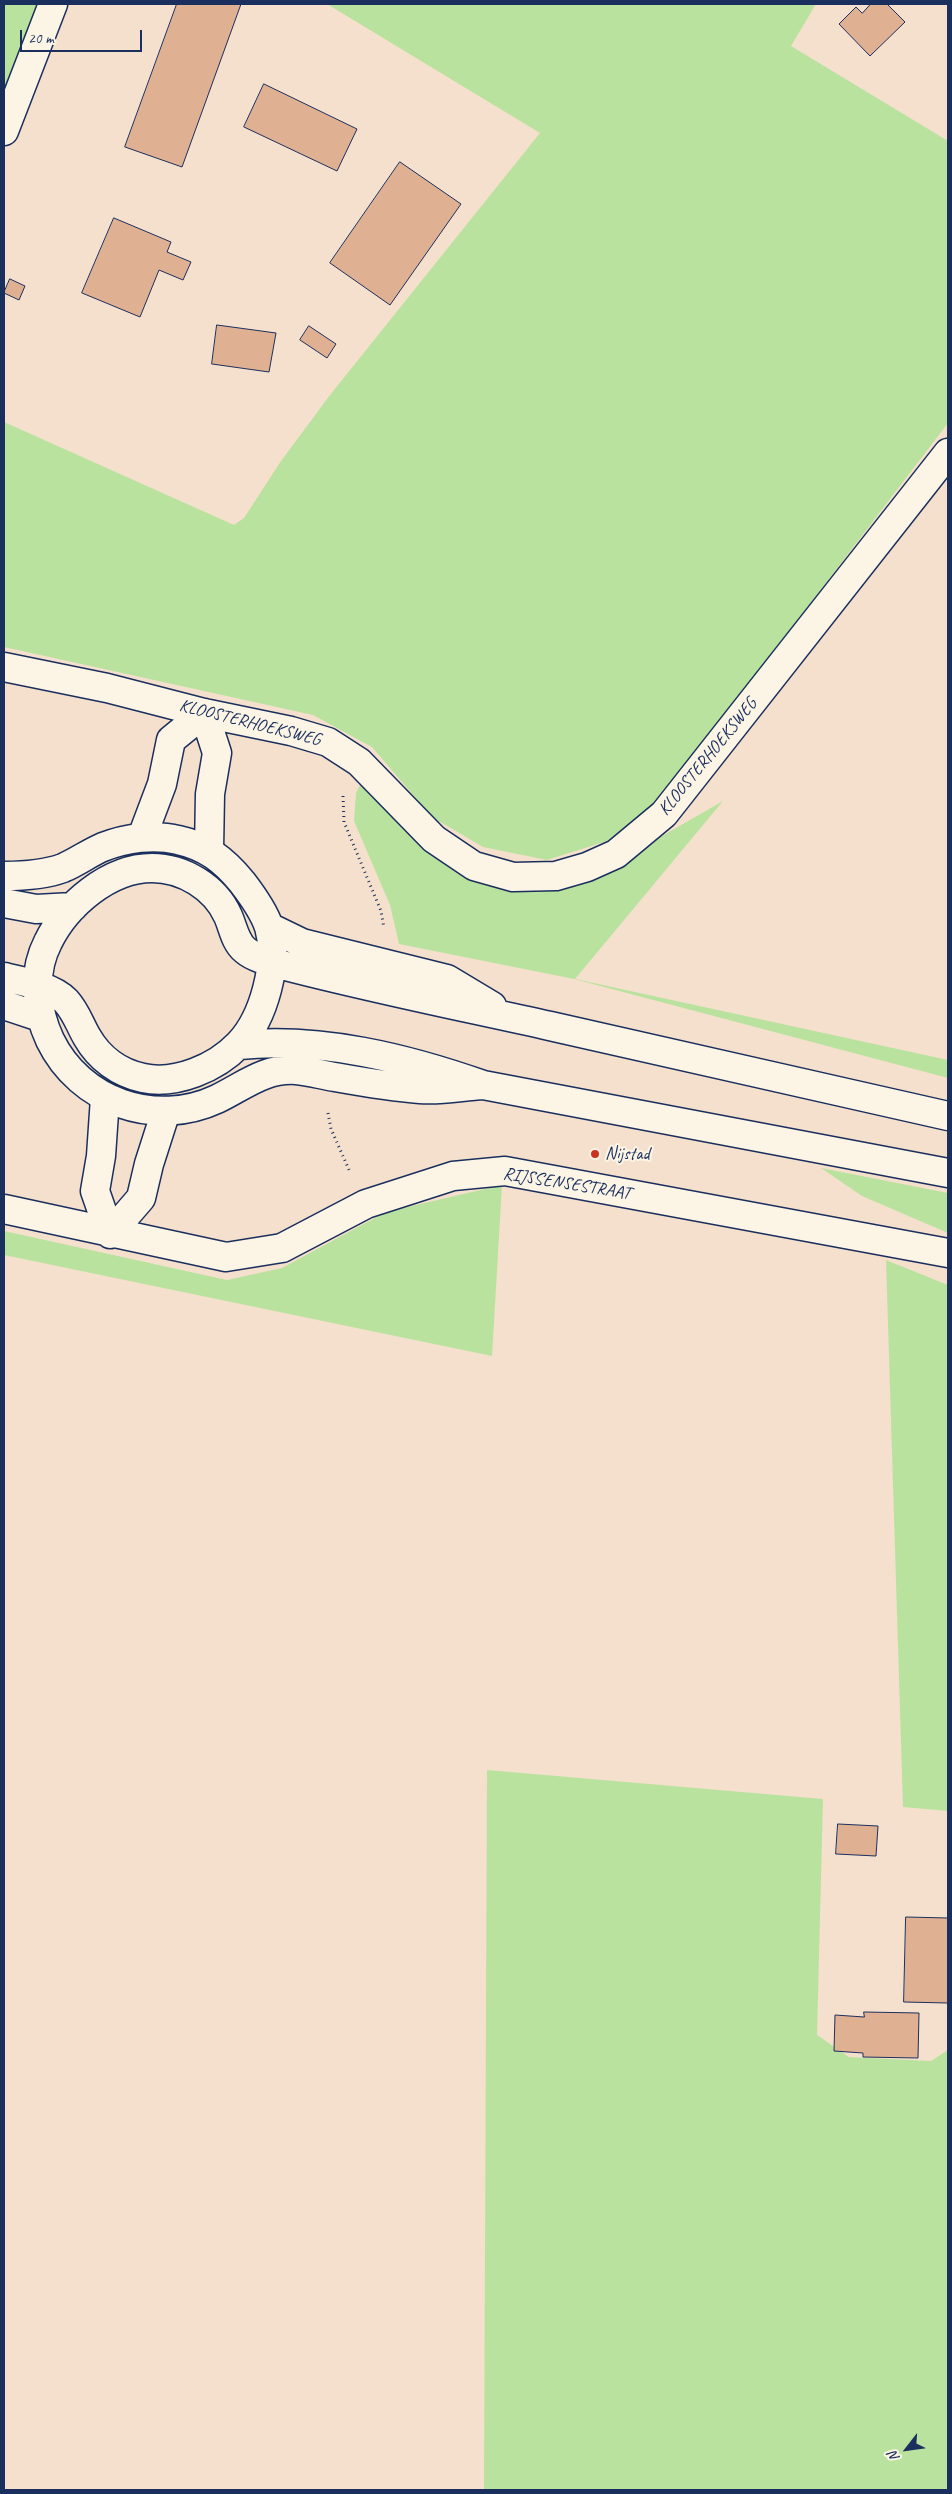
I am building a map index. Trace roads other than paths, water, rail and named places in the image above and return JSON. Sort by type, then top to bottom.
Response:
[{"type":"main road","points":[[4,131],[53,4]]},
{"type":"main road","name":"KLOOSTERHOEKSWEG","points":[[4,667],[107,688],[204,713],[291,731],[328,742],[359,762],[434,839],[474,866],[513,877],[556,876],[587,867],[616,854],[664,814],[948,453]]},
{"type":"main road","points":[[129,871],[162,784],[171,740],[204,713],[217,753],[210,794],[209,850]]},
{"type":"main road","points":[[4,876],[35,876],[63,868],[104,847],[142,837],[177,839],[209,850],[229,866],[252,895],[269,927],[272,962],[270,980],[259,1011],[252,1027],[239,1045],[195,1073],[159,1080],[143,1078],[122,1071],[100,1056],[66,1000],[38,986],[4,977]]},
{"type":"main road","points":[[483,1085],[425,1090],[296,1070],[272,1071],[254,1077],[217,1099],[194,1107],[166,1111],[133,1108],[105,1098],[87,1088],[67,1068],[52,1044],[40,1017],[38,986],[39,970],[44,949],[54,930],[73,907],[89,892],[129,871],[151,868],[170,870],[189,877],[209,890],[222,905],[236,937],[246,951],[272,962],[948,1116]]},
{"type":"main road","points":[[4,903],[36,909],[73,907]]},
{"type":"main road","points":[[269,927],[302,943],[447,979],[512,1018]]},
{"type":"main road","points":[[4,1005],[40,1017]]},
{"type":"main road","points":[[239,1045],[274,1041],[341,1049],[426,1065],[483,1085],[948,1173]]},
{"type":"main road","points":[[110,1234],[141,1198],[149,1164],[179,1077]]},
{"type":"main road","points":[[105,1098],[101,1156],[95,1191],[110,1234]]},
{"type":"main road","name":"RIJSSENSESTRAAT","points":[[4,1209],[110,1234],[226,1257],[282,1248],[366,1204],[453,1176],[520,1172],[948,1253]]},
{"type":"place","name":"Nijstad","points":[[595,1154]]}]
